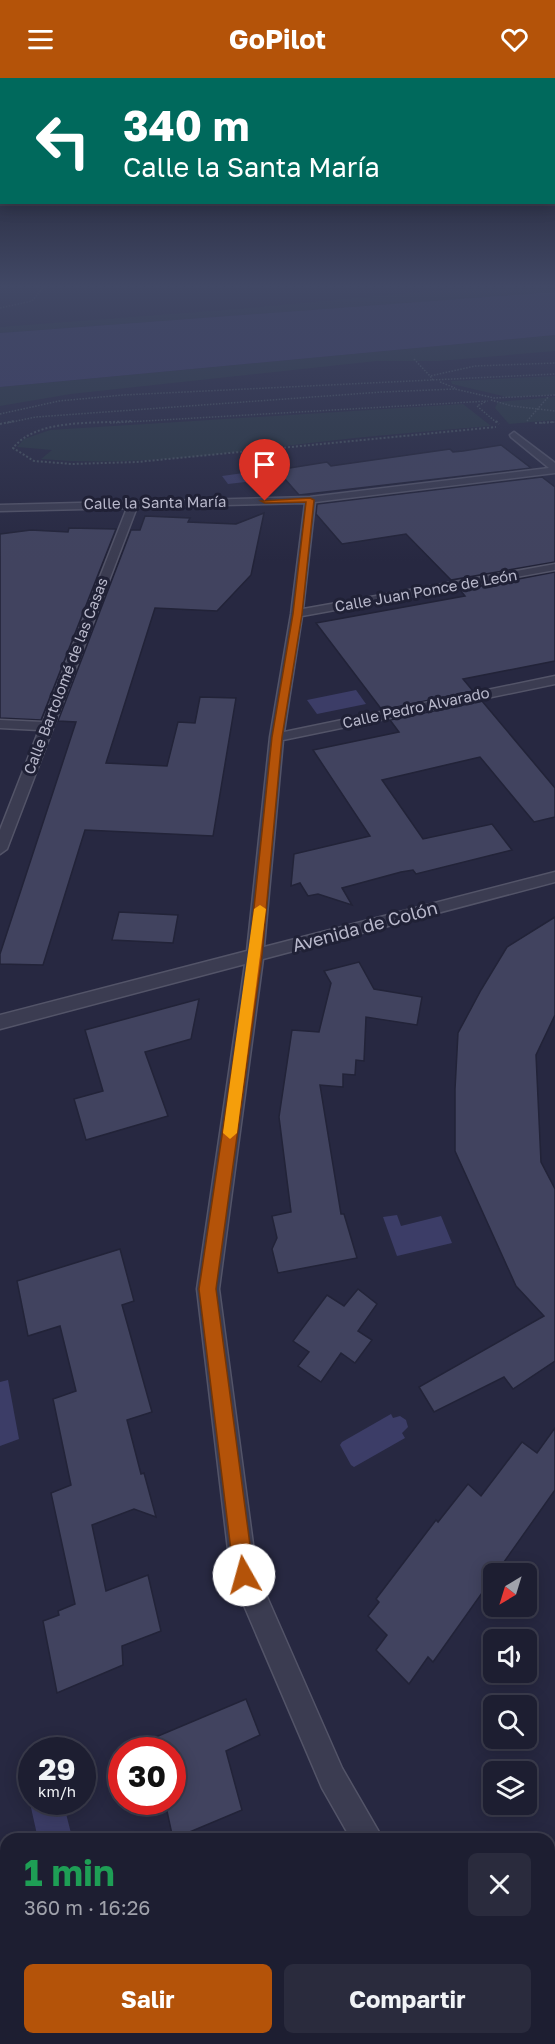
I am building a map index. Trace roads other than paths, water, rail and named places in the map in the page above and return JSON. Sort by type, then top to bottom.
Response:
[{"type":"street","points":[[514,435],[555,469]]},
{"type":"street","name":"Calle la Santa María","points":[[0,508],[310,500],[555,469]]},
{"type":"street","points":[[310,500],[297,614],[277,737],[255,955],[208,1289],[244,1575],[332,1778],[365,1833]]},
{"type":"street","name":"Calle Bartolomé de las Casas","points":[[0,849],[133,504]]},
{"type":"street","name":"Calle Juan Ponce de León","points":[[297,614],[555,567]]},
{"type":"street","name":"Calle Pedro Alvarado","points":[[277,737],[555,680]]},
{"type":"street","points":[[0,724],[48,726]]},
{"type":"street","name":"Avenida de Colón","points":[[0,1022],[555,877]]},
{"type":"water","points":[[0,378],[99,378],[0,387]]},
{"type":"water","points":[[265,470],[272,479],[228,484],[222,476]]},
{"type":"water","points":[[356,690],[366,704],[317,714],[307,700]]},
{"type":"water","points":[[397,1215],[401,1226],[441,1216],[452,1243],[397,1256],[383,1217]]},
{"type":"water","points":[[8,1380],[19,1439],[0,1446],[0,1382]]},
{"type":"water","points":[[391,1414],[393,1418],[400,1416],[406,1420],[408,1427],[402,1433],[405,1438],[354,1467],[351,1465],[340,1445],[342,1442]]},
{"type":"water","points":[[33,1815],[66,1815],[71,1833],[37,1833]]}]
